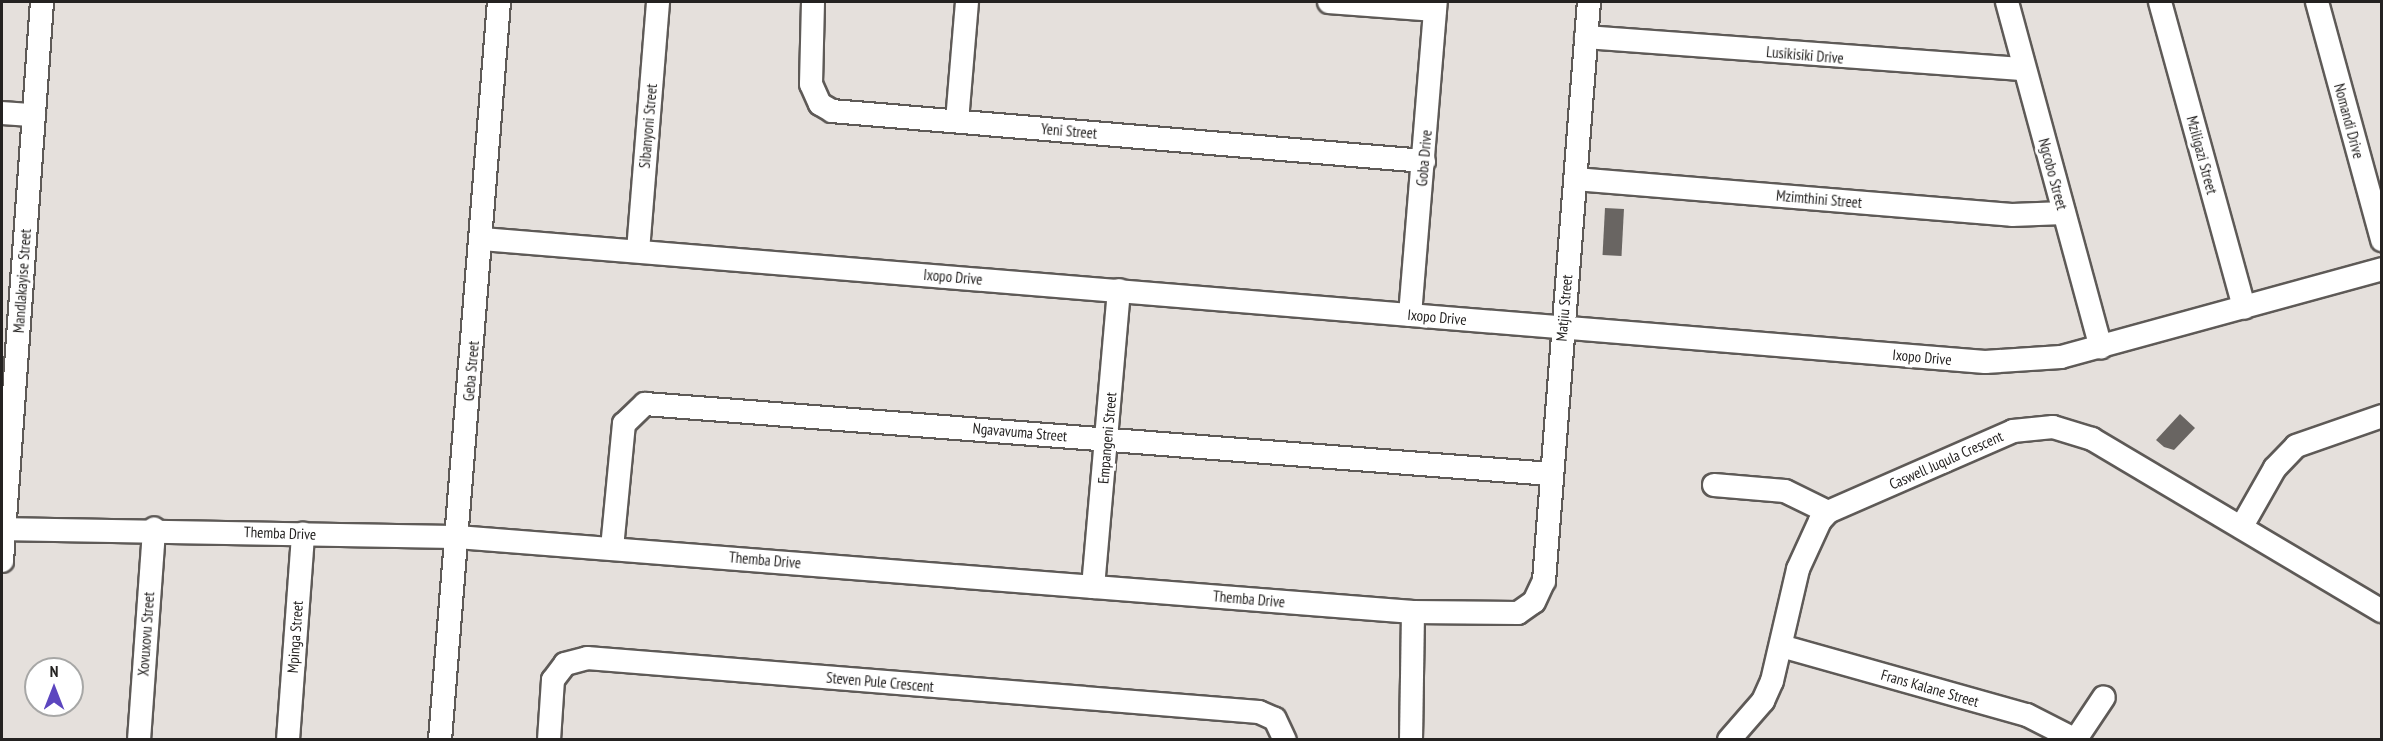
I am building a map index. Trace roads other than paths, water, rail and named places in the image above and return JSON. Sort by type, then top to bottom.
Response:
[{"type":"street","name":"Mandlakayise Street","points":[[2,561],[12,267],[34,115],[42,2]]},
{"type":"street","name":"Geba Street","points":[[440,740],[482,239],[499,2]]},
{"type":"street","name":"Sibanyoni Street","points":[[638,251],[658,2]]},
{"type":"street","name":"Yeni Street","points":[[813,2],[809,75],[820,104],[869,116],[957,121],[1424,161]]},
{"type":"street","points":[[957,121],[968,2]]},
{"type":"street","points":[[1329,2],[1435,6]]},
{"type":"street","name":"Matjiu Street","points":[[1526,610],[1544,581],[1550,474],[1589,2]]},
{"type":"street","name":"Ngcobo Street","points":[[2007,2],[2101,347]]},
{"type":"street","name":"Mziligazi Street","points":[[2160,2],[2244,308]]},
{"type":"street","name":"Nomandi Drive","points":[[2317,2],[2382,240]]},
{"type":"street","name":"Goba Drive","points":[[1410,315],[1435,6]]},
{"type":"street","name":"Lusikisiki Drive","points":[[1586,37],[2024,69]]},
{"type":"street","points":[[2,113],[34,115]]},
{"type":"street","name":"Mzimthini Street","points":[[1575,179],[2012,214],[2064,213]]},
{"type":"street","name":"Ixopo Drive","points":[[482,239],[1985,362],[2032,361],[2101,347],[2382,269]]},
{"type":"street","name":"Empangeni Street","points":[[1093,586],[1108,439],[1119,290]]},
{"type":"street","name":"Ngavavuma Street","points":[[612,548],[624,424],[645,404],[1550,474]]},
{"type":"street","points":[[2242,526],[2275,468],[2296,446],[2382,416]]},
{"type":"street","name":"Caswell Juqula Crescent","points":[[1828,512],[1990,439],[2053,428],[2092,439],[2382,611]]},
{"type":"street","points":[[1713,485],[1785,491],[1828,512],[1804,549],[1781,646],[1763,701],[1728,740]]},
{"type":"street","name":"Themba Drive","points":[[3,529],[154,529],[457,537],[1413,612],[1506,616],[1526,610]]},
{"type":"street","name":"Xovuxovu Street","points":[[139,740],[154,529]]},
{"type":"street","name":"Mpinga Street","points":[[288,740],[303,534]]},
{"type":"street","points":[[1411,740],[1413,612]]},
{"type":"street","name":"Frans Kalane Street","points":[[1781,646],[2026,715],[2076,739],[2104,697]]},
{"type":"street","name":"Steven Pule Crescent","points":[[549,740],[553,680],[565,664],[587,658],[1259,712],[1275,719],[1285,740]]}]
